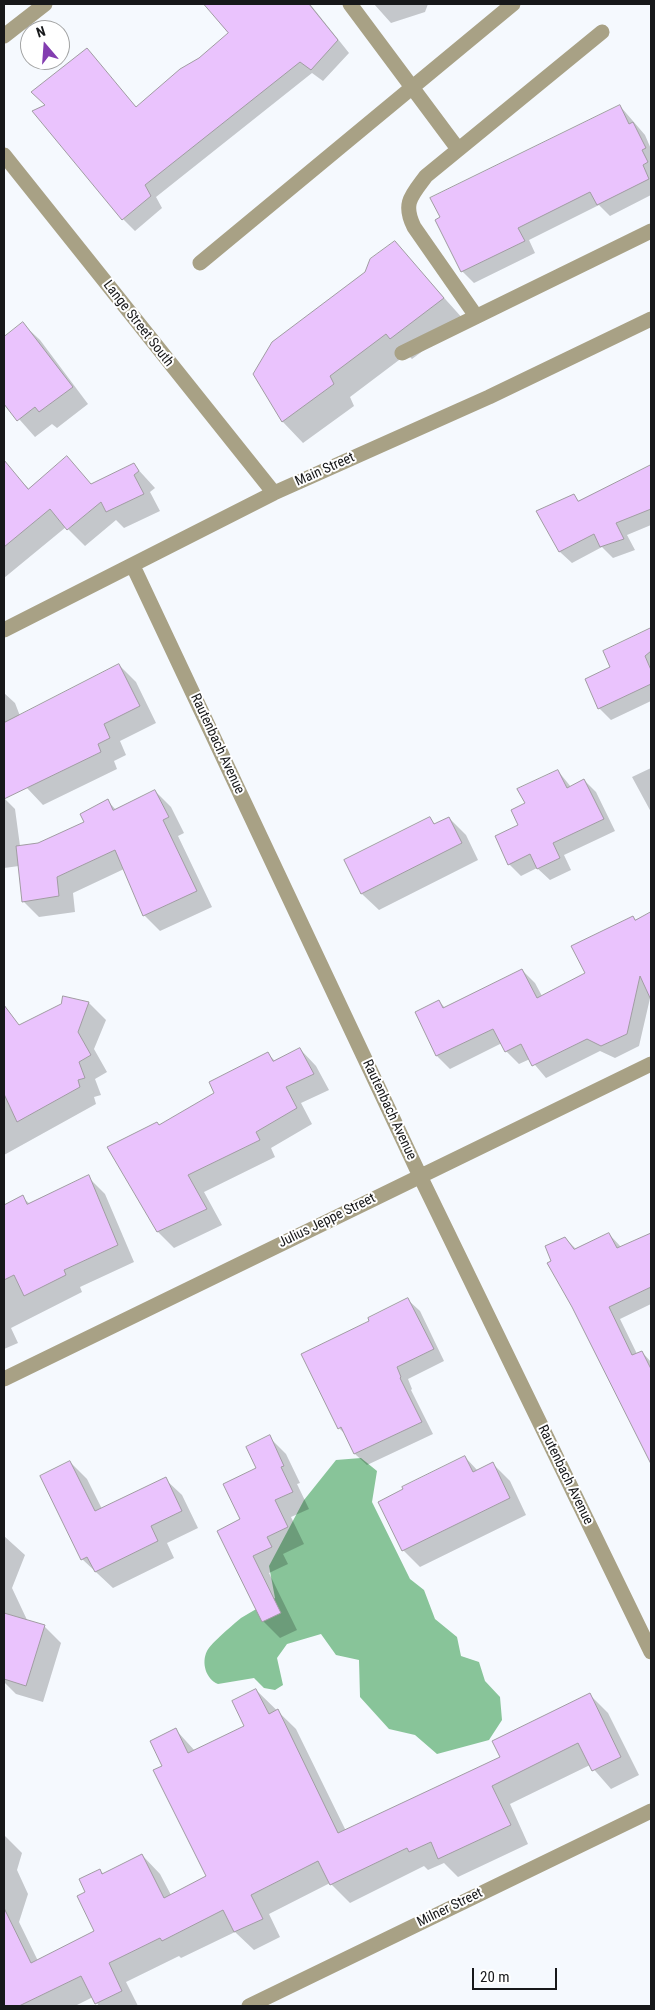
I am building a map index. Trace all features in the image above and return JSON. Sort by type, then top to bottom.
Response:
[{"type":"street","points":[[4,36],[45,4]]},
{"type":"street","points":[[350,4],[458,149]]},
{"type":"street","points":[[200,263],[513,4]]},
{"type":"street","points":[[476,316],[408,215],[409,199],[426,176],[602,32]]},
{"type":"street","name":"Lange Street South","points":[[4,155],[274,493]]},
{"type":"street","points":[[402,353],[651,231]]},
{"type":"street","name":"Main Street","points":[[4,630],[274,493],[489,396],[651,319]]},
{"type":"street","name":"Rautenbach Avenue","points":[[133,566],[420,1176],[651,1652]]},
{"type":"street","name":"Julius Jeppe Street","points":[[4,1379],[651,1064]]},
{"type":"street","name":"Milner Street","points":[[249,2006],[651,1810]]},
{"type":"green space","points":[[361,1458],[377,1471],[372,1502],[410,1579],[424,1590],[435,1619],[457,1637],[461,1656],[479,1662],[485,1681],[500,1697],[502,1720],[489,1740],[437,1754],[415,1735],[389,1729],[360,1697],[359,1660],[336,1655],[321,1634],[287,1644],[277,1658],[283,1685],[275,1690],[264,1688],[254,1678],[218,1684],[208,1675],[205,1656],[213,1643],[241,1618],[275,1598],[269,1566],[304,1500],[336,1460]]},
{"type":"building","points":[[204,4],[309,4],[338,40],[311,70],[300,62],[145,185],[151,196],[122,220],[32,111],[45,105],[31,92],[59,70],[70,70],[70,61],[87,48],[136,107],[180,69],[199,58],[228,33]]},
{"type":"building","points":[[620,105],[629,124],[633,122],[646,148],[642,150],[648,162],[643,165],[649,179],[597,205],[590,192],[518,228],[525,241],[461,272],[435,220],[440,217],[430,198]]},
{"type":"building","points":[[395,241],[444,298],[390,339],[386,334],[330,376],[334,384],[282,422],[253,374],[272,342],[365,272],[370,259]]},
{"type":"building","points":[[23,322],[73,387],[39,412],[35,407],[17,421],[4,404],[4,337]]},
{"type":"building","points":[[67,456],[91,484],[134,463],[139,471],[134,475],[144,494],[106,512],[101,502],[67,530],[50,509],[4,547],[4,460],[28,489]]},
{"type":"building","points":[[651,465],[651,509],[616,523],[624,539],[600,547],[594,534],[559,552],[536,511],[574,494],[578,501]]},
{"type":"building","points":[[651,628],[651,651],[645,656],[651,670],[651,684],[598,709],[585,679],[610,667],[603,651]]},
{"type":"building","points":[[119,664],[140,706],[104,724],[110,738],[98,744],[101,752],[4,799],[4,723]]},
{"type":"building","points":[[558,770],[567,788],[584,779],[604,819],[553,843],[560,858],[537,869],[530,854],[508,865],[495,836],[518,825],[511,810],[525,803],[517,789]]},
{"type":"building","points":[[155,790],[169,817],[163,820],[197,891],[143,916],[115,850],[57,877],[59,896],[22,902],[16,846],[38,843],[84,822],[80,814],[108,799],[113,810]]},
{"type":"building","points":[[430,817],[434,824],[449,817],[462,843],[361,894],[344,860]]},
{"type":"building","points":[[651,912],[651,1000],[640,976],[627,1034],[601,1046],[587,1039],[532,1066],[521,1044],[505,1052],[493,1029],[436,1056],[415,1012],[439,1000],[443,1008],[522,969],[537,998],[585,973],[571,946],[633,916],[635,920]]},
{"type":"building","points":[[63,996],[89,1002],[78,1032],[91,1055],[79,1062],[85,1078],[78,1080],[80,1087],[17,1122],[4,1094],[4,1005],[19,1025],[61,1004]]},
{"type":"building","points":[[300,1048],[314,1074],[286,1087],[297,1108],[256,1132],[260,1140],[188,1175],[207,1209],[157,1232],[107,1147],[157,1122],[159,1125],[214,1093],[209,1082],[268,1052],[273,1061]]},
{"type":"building","points":[[89,1175],[118,1245],[64,1270],[66,1275],[24,1296],[14,1275],[4,1280],[4,1205],[23,1195],[27,1204]]},
{"type":"building","points":[[609,1233],[617,1248],[651,1233],[651,1287],[609,1307],[632,1355],[642,1351],[651,1369],[651,1464],[572,1307],[547,1263],[551,1261],[545,1246],[565,1237],[574,1249]]},
{"type":"building","points":[[408,1298],[434,1349],[397,1367],[400,1378],[422,1422],[354,1454],[341,1427],[338,1429],[301,1354],[369,1321],[368,1318]]},
{"type":"building","points":[[270,1435],[284,1466],[281,1467],[293,1492],[275,1500],[288,1527],[267,1537],[272,1547],[253,1556],[281,1613],[262,1622],[217,1531],[240,1519],[223,1484],[256,1468],[246,1447]]},
{"type":"building","points":[[465,1456],[473,1472],[493,1462],[510,1498],[402,1551],[378,1502],[403,1489],[402,1487]]},
{"type":"building","points":[[70,1461],[95,1511],[166,1477],[182,1511],[151,1526],[158,1541],[95,1572],[87,1557],[81,1560],[40,1476]]},
{"type":"building","points":[[4,1613],[45,1625],[26,1686],[4,1679]]},
{"type":"building","points":[[256,1689],[269,1714],[278,1709],[338,1833],[500,1757],[492,1741],[590,1693],[621,1757],[592,1771],[578,1743],[492,1786],[511,1825],[438,1859],[431,1842],[409,1852],[407,1848],[330,1885],[318,1861],[251,1895],[263,1919],[234,1932],[223,1910],[162,1941],[160,1938],[109,1963],[122,1991],[95,2004],[81,1976],[19,2006],[4,2006],[4,1908],[31,1963],[94,1931],[77,1896],[85,1892],[79,1879],[100,1869],[102,1874],[142,1854],[164,1898],[206,1876],[153,1770],[162,1766],[150,1741],[176,1728],[188,1753],[244,1726],[232,1701]]}]
